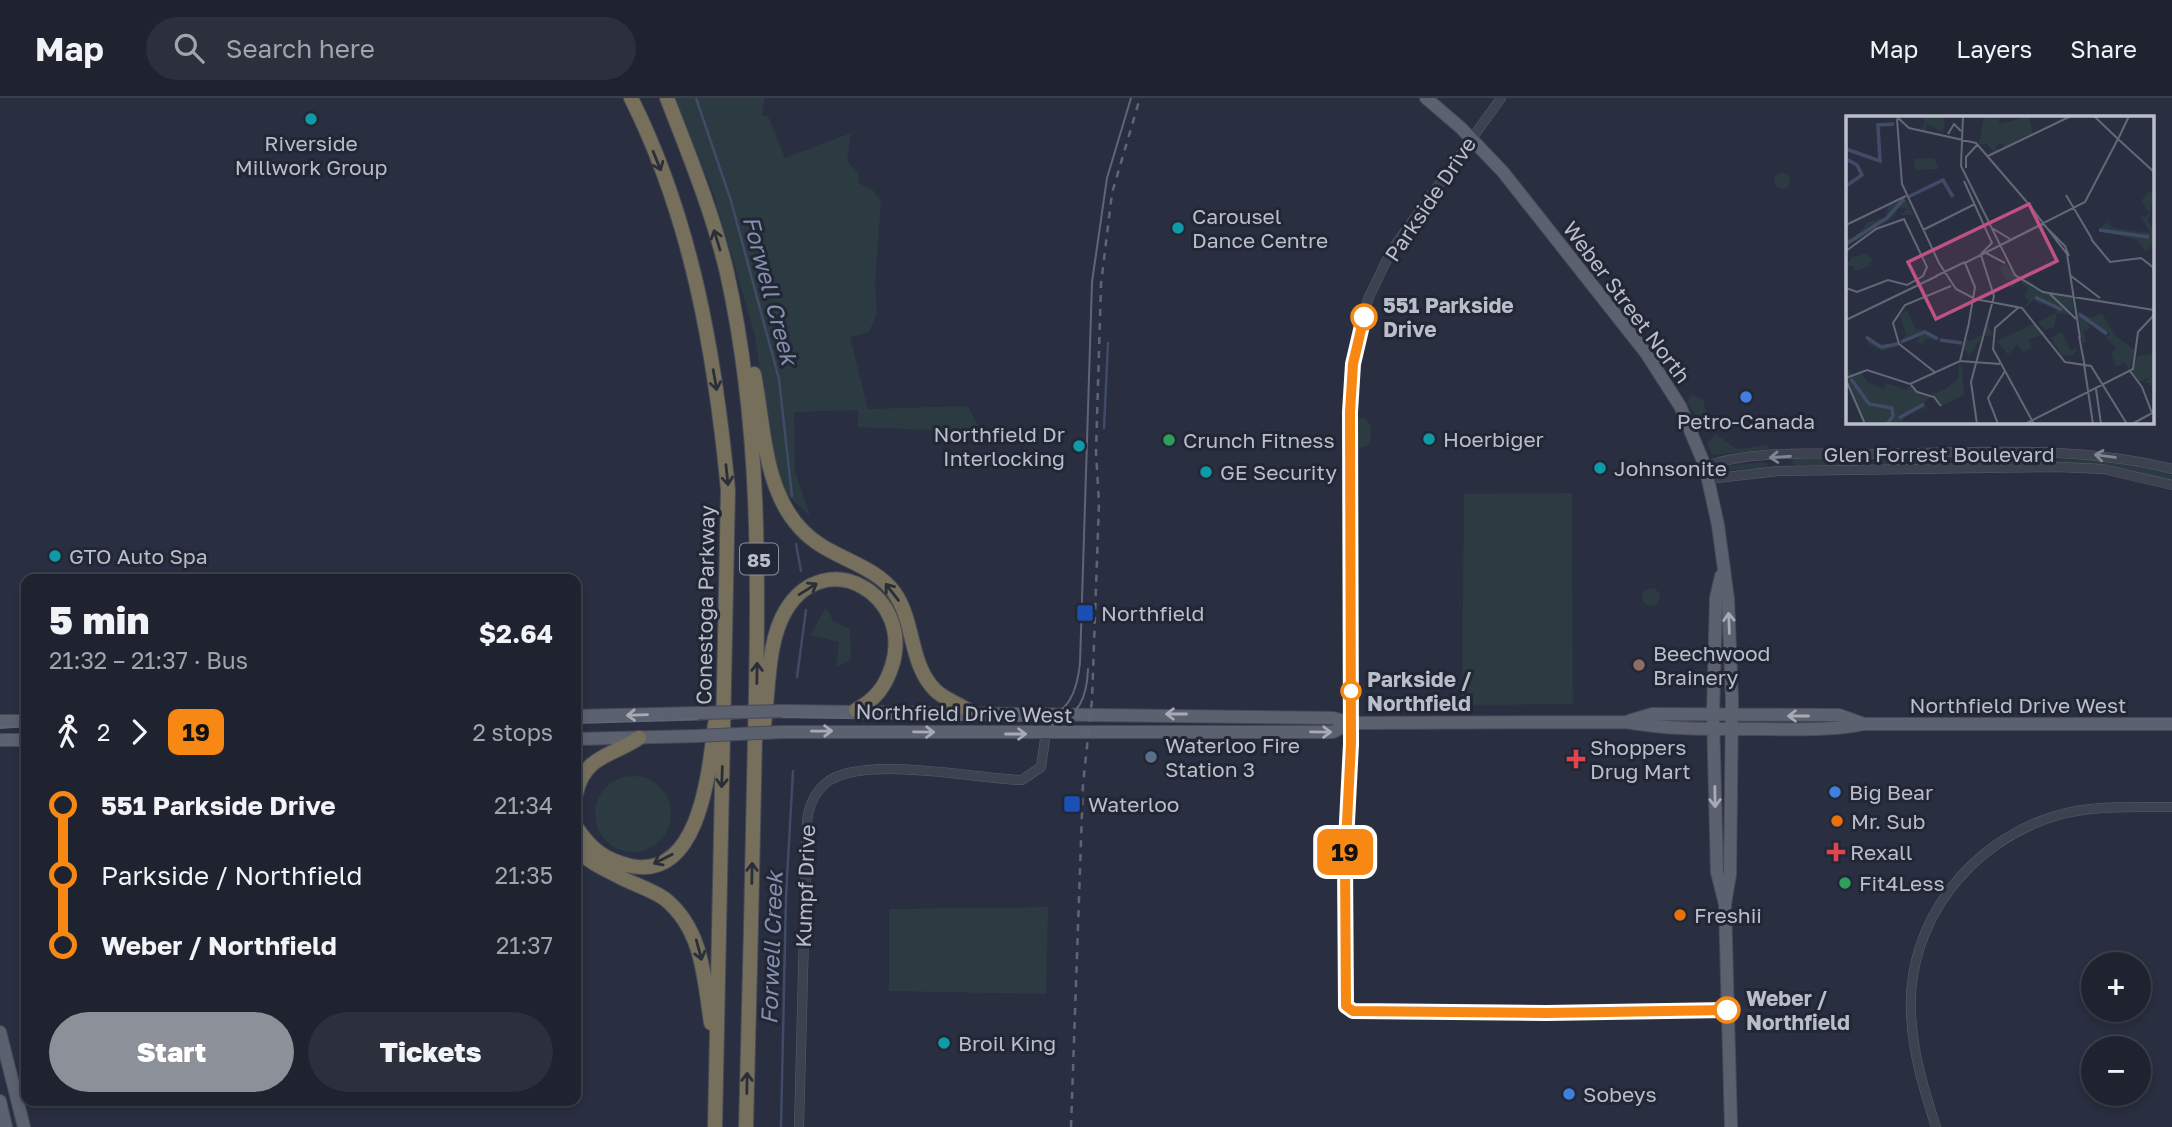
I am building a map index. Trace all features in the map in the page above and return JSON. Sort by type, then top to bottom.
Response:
[{"type":"highway","name":"Conestoga Parkway","points":[[631,98],[677,209],[705,318],[720,407],[728,490],[715,1127]]},
{"type":"highway","name":"85","points":[[667,98],[702,190],[726,271],[754,447],[758,543],[746,1127]]},
{"type":"highway","points":[[733,306],[747,339],[771,476],[781,504],[797,527],[821,545],[871,572],[893,591],[909,620],[920,668],[927,680],[947,699],[975,715]]},
{"type":"highway","points":[[754,815],[777,628],[792,601],[820,581],[844,580],[867,588],[891,615],[897,636],[888,676],[877,696],[856,710]]},
{"type":"highway","points":[[581,834],[590,847],[610,861],[638,867],[671,856],[684,844],[695,824],[706,788],[727,636]]},
{"type":"highway","points":[[581,780],[605,754],[639,738]]},
{"type":"highway","points":[[581,852],[601,867],[663,898],[682,916],[695,938],[702,962],[718,1066]]},
{"type":"main road","name":"Weber Street North","points":[[1426,98],[1471,138],[1503,172],[1646,352],[1679,406],[1707,473],[1728,599],[1730,874],[1725,904],[1731,1127]]},
{"type":"main road","name":"Weber Street North","points":[[1722,569],[1716,598],[1713,715],[1717,872],[1725,904]]},
{"type":"main road","name":"Northfield Drive West","points":[[581,716],[856,710],[975,715],[1112,714],[1333,718],[1351,723],[1626,722],[1654,727],[1714,729],[1730,722],[1839,715],[1864,724],[2172,724]]},
{"type":"main road","points":[[1112,714],[1112,733]]},
{"type":"main road","name":"Northfield Drive West","points":[[1626,722],[1652,714],[1713,715],[1730,722]]},
{"type":"main road","points":[[1210,715],[1218,722],[1221,732]]},
{"type":"main road","points":[[0,721],[21,721]]},
{"type":"main road","name":"Northfield Drive West","points":[[581,739],[781,732],[1334,732],[1351,723]]},
{"type":"main road","points":[[0,740],[21,740]]},
{"type":"main road","points":[[0,1032],[24,1127]]},
{"type":"main road","points":[[0,1101],[6,1127]]},
{"type":"street","name":"Parkside Drive","points":[[1351,723],[1350,412],[1359,331],[1369,297],[1391,251],[1501,98]]},
{"type":"street","name":"Glen Forrest Boulevard","points":[[1707,473],[1718,462],[1812,455],[1975,453],[2103,455],[2172,470]]},
{"type":"street","name":"Glen Forrest Boulevard","points":[[1707,473],[2057,467],[2103,469],[2172,485]]},
{"type":"street","name":"Kumpf Drive","points":[[799,1127],[807,821],[817,792],[839,775],[865,772],[938,770],[1022,780],[1041,767],[1046,733]]},
{"type":"street","points":[[1936,1127],[1915,1047],[1911,993],[1922,940],[1950,888],[1980,856],[2002,840],[2055,816],[2097,810],[2172,807]]},
{"type":"shaded area","points":[[672,98],[765,98],[762,116],[768,116],[785,158],[851,133],[847,161],[859,174],[858,183],[872,189],[881,202],[875,281],[877,313],[869,332],[850,337],[868,409],[968,406],[981,432],[858,427],[858,410],[794,412],[795,471],[810,516],[788,496],[777,471],[754,332],[712,189]]},
{"type":"shaded area","points":[[1779,173],[1785,173],[1790,181],[1788,187],[1779,189],[1774,184],[1774,178]]},
{"type":"shaded area","points":[[1691,395],[1703,399],[1708,421],[1703,427],[1687,402]]},
{"type":"shaded area","points":[[1365,418],[1370,424],[1371,437],[1366,447],[1358,447],[1357,419]]},
{"type":"shaded area","points":[[1715,434],[1737,449],[1768,445],[1769,449],[1712,455],[1707,443]]},
{"type":"shaded area","points":[[1794,459],[1844,461],[1841,465],[1795,465],[1791,463]]},
{"type":"shaded area","points":[[1944,459],[1943,465],[1874,464],[1877,460]]},
{"type":"shaded area","points":[[1980,459],[2099,460],[2164,472],[2172,475],[2172,480],[2100,466],[1981,464]]},
{"type":"shaded area","points":[[1766,462],[1769,465],[1765,468],[1723,470],[1724,466]]},
{"type":"shaded area","points":[[1572,493],[1573,704],[1462,705],[1464,494]]},
{"type":"shaded area","points":[[1651,588],[1657,591],[1660,597],[1657,603],[1651,606],[1645,603],[1642,597],[1645,591]]},
{"type":"shaded area","points":[[826,607],[833,621],[850,629],[851,660],[836,667],[839,642],[810,635]]},
{"type":"shaded area","points":[[633,776],[647,779],[660,787],[668,800],[671,814],[668,828],[660,841],[647,849],[633,852],[619,849],[606,841],[598,828],[595,814],[598,800],[606,787],[619,779]]},
{"type":"shaded area","points":[[1048,907],[1046,994],[889,991],[889,909]]},
{"type":"waterway","name":"Forwell Creek","points":[[696,98],[731,201],[779,379],[792,496]]},
{"type":"waterway","points":[[1104,428],[1108,343]]},
{"type":"waterway","name":"Forwell Creek","points":[[796,544],[801,571]]},
{"type":"waterway","name":"Forwell Creek","points":[[797,677],[806,610]]},
{"type":"waterway","name":"Forwell Creek","points":[[781,1127],[786,896],[793,771]]},
{"type":"tram line","points":[[581,723],[782,717],[1038,721],[1049,718],[1064,707],[1074,692],[1080,663],[1092,282],[1107,178],[1131,98]]},
{"type":"tram line","points":[[1052,725],[1069,717],[1080,704],[1086,688],[1088,669]]},
{"type":"tram line","points":[[0,728],[21,726]]},
{"type":"railway","points":[[1071,1127],[1083,784],[1092,700],[1099,503],[1096,452],[1101,284],[1112,193],[1140,98]]},
{"type":"bus line","name":"19","points":[[1364,317],[1353,364],[1350,412],[1351,744],[1345,861],[1346,1006],[1353,1011],[1445,1013],[1727,1010]]},
{"type":"place","name":"Riverside Millwork Group","points":[[311,119]]},
{"type":"place","name":"Carousel Dance Centre","points":[[1178,228]]},
{"type":"place","name":"551 Parkside Drive","points":[[1364,317]]},
{"type":"place","name":"Petro-Canada","points":[[1746,397]]},
{"type":"place","name":"Hoerbiger","points":[[1429,439]]},
{"type":"place","name":"Crunch Fitness","points":[[1169,440]]},
{"type":"place","name":"Northfield Dr Interlocking","points":[[1079,446]]},
{"type":"place","name":"Johnsonite","points":[[1600,468]]},
{"type":"place","name":"GE Security","points":[[1206,472]]},
{"type":"place","name":"GTO Auto Spa","points":[[55,556]]},
{"type":"place","name":"Northfield","points":[[1085,613]]},
{"type":"place","name":"Beechwood Brainery","points":[[1639,665]]},
{"type":"place","name":"Parkside / Northfield","points":[[1351,691]]},
{"type":"place","name":"Waterloo Fire Station 3","points":[[1151,757]]},
{"type":"place","name":"Shoppers Drug Mart","points":[[1576,759]]},
{"type":"place","name":"Big Bear","points":[[1835,792]]},
{"type":"place","name":"Waterloo","points":[[1072,804]]},
{"type":"place","name":"Mr. Sub","points":[[1837,821]]},
{"type":"place","name":"Rexall","points":[[1836,852]]},
{"type":"place","name":"Fit4Less","points":[[1845,883]]},
{"type":"place","name":"Freshii","points":[[1680,915]]},
{"type":"place","name":"Weber / Northfield","points":[[1727,1010]]},
{"type":"place","name":"Broil King","points":[[944,1043]]},
{"type":"place","name":"Sobeys","points":[[1569,1094]]}]
